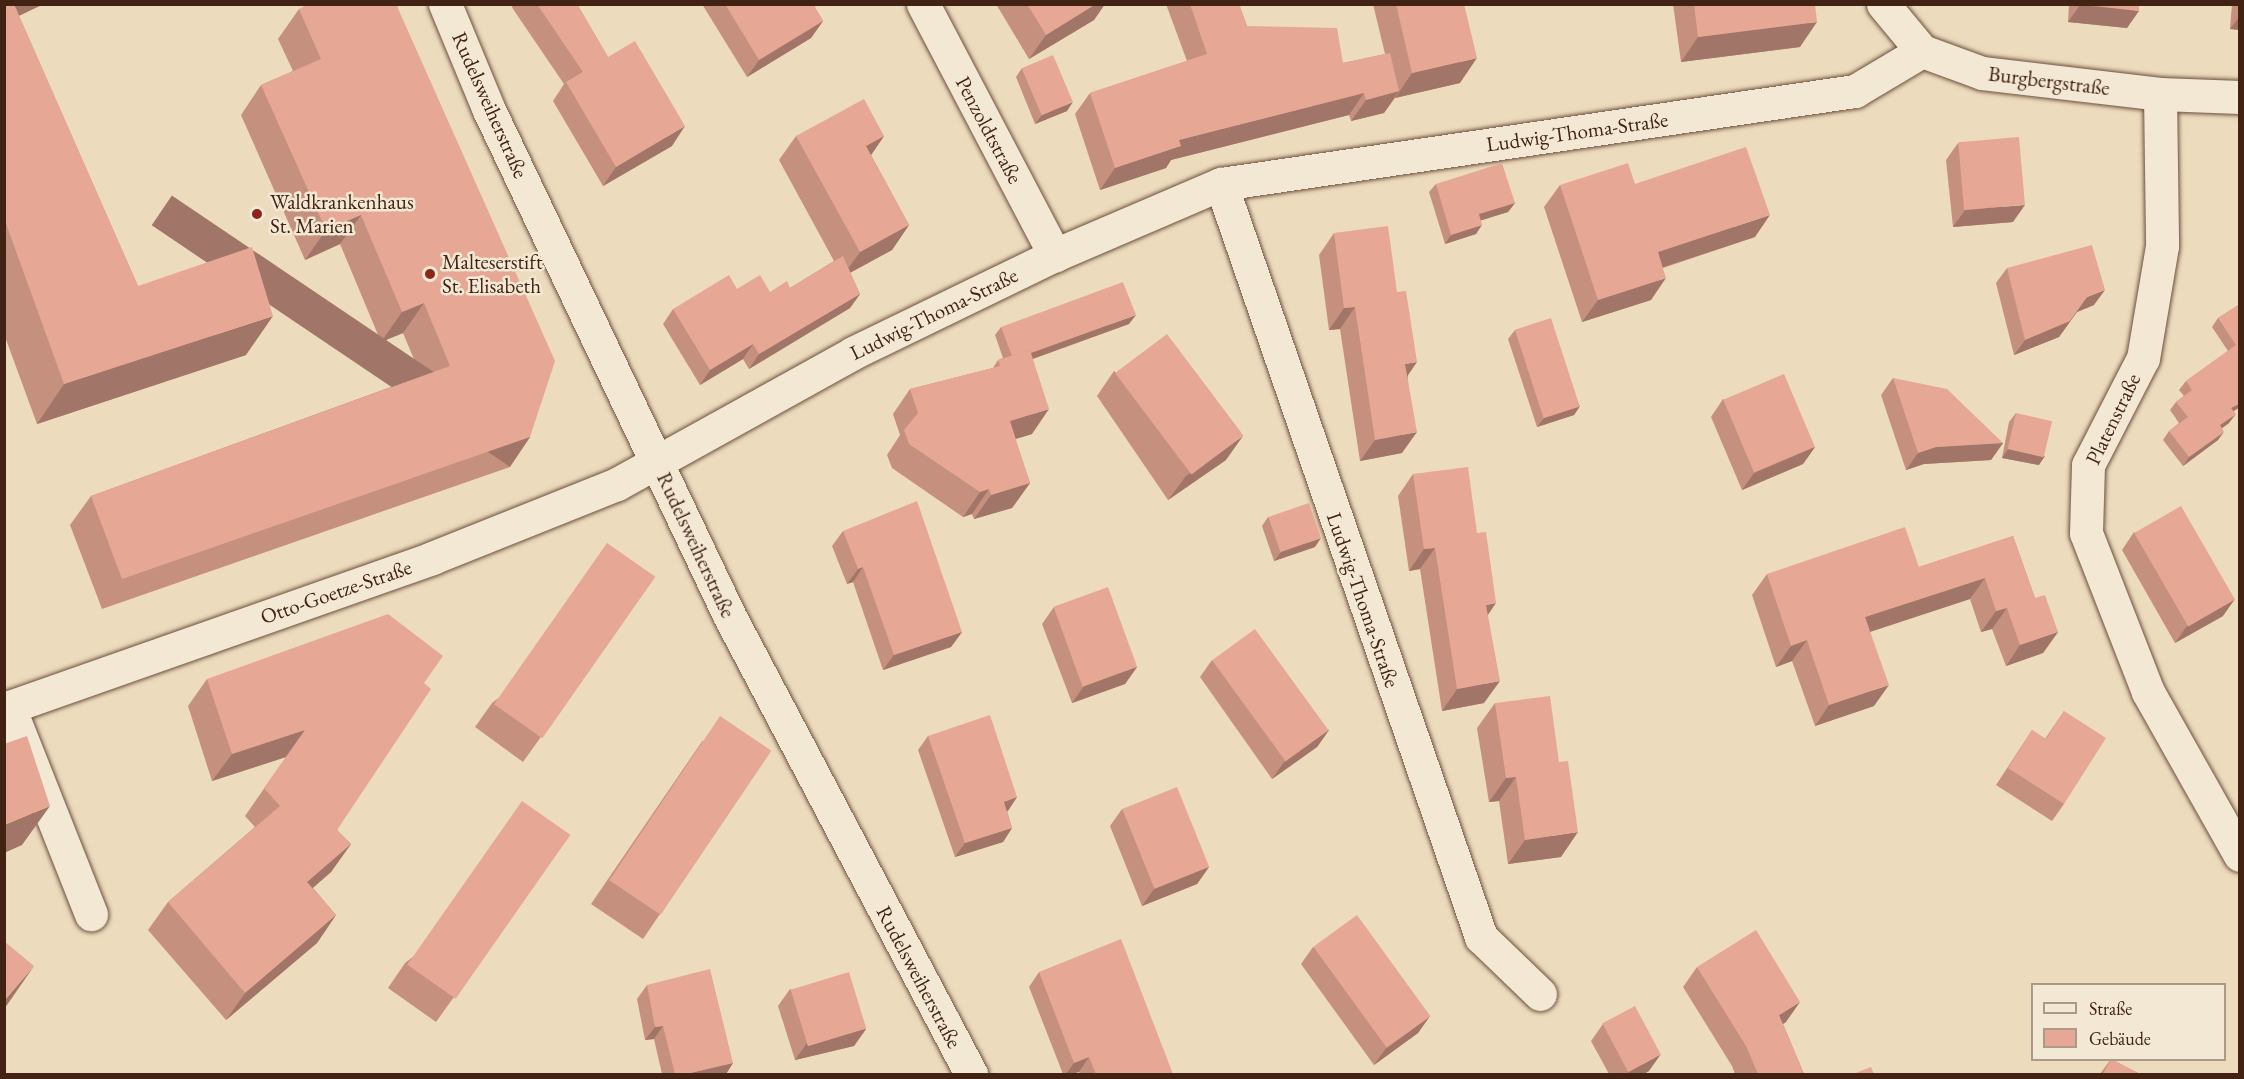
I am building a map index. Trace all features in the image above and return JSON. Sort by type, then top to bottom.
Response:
[{"type":"street","name":"Rudelsweiherstraße","points":[[446,4],[488,108],[761,678],[971,1074]]},
{"type":"street","name":"Penzoldtstraße","points":[[923,4],[1055,255]]},
{"type":"street","points":[[1883,4],[1922,51]]},
{"type":"street","name":"Ludwig-Thoma-Straße","points":[[657,464],[853,353],[1055,255],[1221,184],[1856,91],[1922,51]]},
{"type":"street","name":"Burgbergstraße","points":[[1922,51],[1982,73],[2160,94],[2240,97]]},
{"type":"street","name":"Platenstraße","points":[[2160,94],[2162,246],[2143,358],[2088,465],[2086,533],[2148,692],[2240,855]]},
{"type":"street","name":"Ludwig-Thoma-Straße","points":[[1221,184],[1481,937],[1540,994]]},
{"type":"street","name":"Otto-Goetze-Straße","points":[[91,914],[7,708],[432,558],[657,464]]},
{"type":"building","points":[[4,4],[14,4],[138,286],[252,247],[273,316],[64,384],[4,218]]},
{"type":"building","name":"Malteserstift St. Elisabeth","points":[[309,4],[396,4],[555,361],[530,437],[122,579],[91,496],[450,366],[424,303],[402,312],[361,215],[326,230],[261,85],[321,59],[299,9]]},
{"type":"building","points":[[537,4],[577,4],[608,57],[635,41],[685,126],[616,167],[566,82],[583,72]]},
{"type":"building","points":[[725,4],[813,4],[823,21],[759,60]]},
{"type":"building","points":[[1027,4],[1096,4],[1046,35]]},
{"type":"building","points":[[1190,4],[1239,4],[1247,26],[1337,28],[1343,63],[1390,53],[1399,91],[1366,100],[1364,93],[1179,140],[1181,146],[1115,168],[1090,93],[1207,54]]},
{"type":"building","points":[[1396,4],[1464,4],[1477,58],[1412,73]]},
{"type":"building","points":[[1694,4],[1815,4],[1817,22],[1698,37]]},
{"type":"building","points":[[2080,4],[2139,4],[2139,11]]},
{"type":"building","points":[[1053,55],[1073,102],[1042,115],[1022,68]]},
{"type":"building","points":[[864,99],[884,136],[866,146],[909,225],[860,252],[796,136]]},
{"type":"building","points":[[2019,137],[2025,205],[1964,210],[1958,142]]},
{"type":"building","points":[[1746,147],[1770,215],[1658,252],[1666,278],[1598,300],[1560,185],[1628,163],[1635,184]]},
{"type":"building","points":[[1502,163],[1515,203],[1479,214],[1482,225],[1451,235],[1436,184]]},
{"type":"building","points":[[1388,226],[1397,292],[1406,291],[1417,362],[1405,364],[1417,432],[1375,440],[1355,307],[1344,308],[1334,233]]},
{"type":"building","points":[[2092,245],[2105,290],[2087,297],[2070,321],[2025,340],[2007,268]]},
{"type":"building","points":[[843,256],[860,294],[759,354],[753,344],[710,370],[673,309],[729,275],[737,289],[760,275],[770,292],[787,281],[790,288]]},
{"type":"building","points":[[1123,282],[1136,315],[1031,353],[1030,350],[1012,356],[1001,327]]},
{"type":"building","points":[[2240,304],[2240,403],[2231,408],[2236,414],[2220,425],[2224,432],[2189,457],[2169,431],[2188,417],[2176,402],[2192,390],[2186,381],[2236,345],[2218,318]]},
{"type":"building","points":[[1551,318],[1580,406],[1544,418],[1515,330]]},
{"type":"building","points":[[1167,334],[1243,435],[1192,475],[1115,373]]},
{"type":"building","points":[[1030,350],[1049,409],[1010,421],[1030,483],[991,495],[989,489],[980,492],[909,444],[904,430],[918,413],[910,389],[1000,366],[998,360]]},
{"type":"building","points":[[1784,374],[1815,447],[1754,473],[1723,400]]},
{"type":"building","points":[[1893,378],[1947,389],[2003,443],[1936,447],[1918,453]]},
{"type":"building","points":[[2016,413],[2052,421],[2044,457],[2008,449]]},
{"type":"building","points":[[1468,467],[1477,533],[1486,532],[1496,603],[1486,605],[1500,681],[1457,689],[1435,548],[1424,549],[1413,474]]},
{"type":"building","points":[[917,501],[962,632],[894,655],[863,567],[858,569],[843,531]]},
{"type":"building","points":[[1309,503],[1321,538],[1280,552],[1268,517]]},
{"type":"building","points":[[2181,506],[2235,600],[2188,627],[2134,533]]},
{"type":"building","points":[[1905,527],[1919,567],[2013,536],[2035,598],[2045,595],[2058,632],[2020,645],[2007,608],[1996,611],[1985,578],[1865,617],[1889,685],[1829,705],[1807,640],[1791,646],[1767,574]]},
{"type":"building","points":[[607,543],[655,577],[542,738],[494,704]]},
{"type":"building","points":[[1108,587],[1137,667],[1083,687],[1053,607]]},
{"type":"building","points":[[388,614],[443,656],[424,683],[431,689],[337,830],[351,844],[307,882],[336,915],[245,993],[168,902],[280,806],[264,788],[305,730],[232,754],[207,679]]},
{"type":"building","points":[[1255,629],[1328,730],[1286,761],[1212,660]]},
{"type":"building","points":[[1550,696],[1559,762],[1568,761],[1578,832],[1525,840],[1516,777],[1506,778],[1495,703]]},
{"type":"building","points":[[2064,711],[2106,738],[2064,804],[2008,768],[2032,730],[2046,739]]},
{"type":"building","points":[[990,715],[1017,797],[1004,802],[1012,828],[965,843],[928,736]]},
{"type":"building","points":[[720,716],[771,751],[661,915],[609,880]]},
{"type":"building","points":[[27,736],[50,806],[4,825],[4,744]]},
{"type":"building","points":[[1177,787],[1209,867],[1155,889],[1122,809]]},
{"type":"building","points":[[522,801],[570,835],[456,999],[407,965]]},
{"type":"building","points":[[1357,915],[1430,1016],[1387,1048],[1313,947]]},
{"type":"building","points":[[1756,930],[1800,1002],[1779,1015],[1804,1074],[1758,1074],[1746,1046],[1697,967]]},
{"type":"building","points":[[1121,939],[1173,1074],[1096,1074],[1089,1057],[1074,1063],[1039,972]]},
{"type":"building","points":[[4,941],[34,966],[4,1001]]},
{"type":"building","points":[[710,969],[733,1063],[686,1074],[675,1074],[663,1026],[655,1027],[647,985]]},
{"type":"building","points":[[849,972],[866,1028],[808,1046],[791,990]]},
{"type":"building","points":[[1635,1006],[1661,1055],[1628,1072],[1602,1023]]},
{"type":"building","points":[[2110,1061],[2115,1061],[2140,1074],[2103,1074]]},
{"type":"building","points":[[1871,1067],[1874,1074],[1853,1074]]},
{"type":"place","name":"Waldkrankenhaus St. Marien","points":[[257,214]]},
{"type":"place","name":"Malteserstift St. Elisabeth","points":[[430,274]]}]
